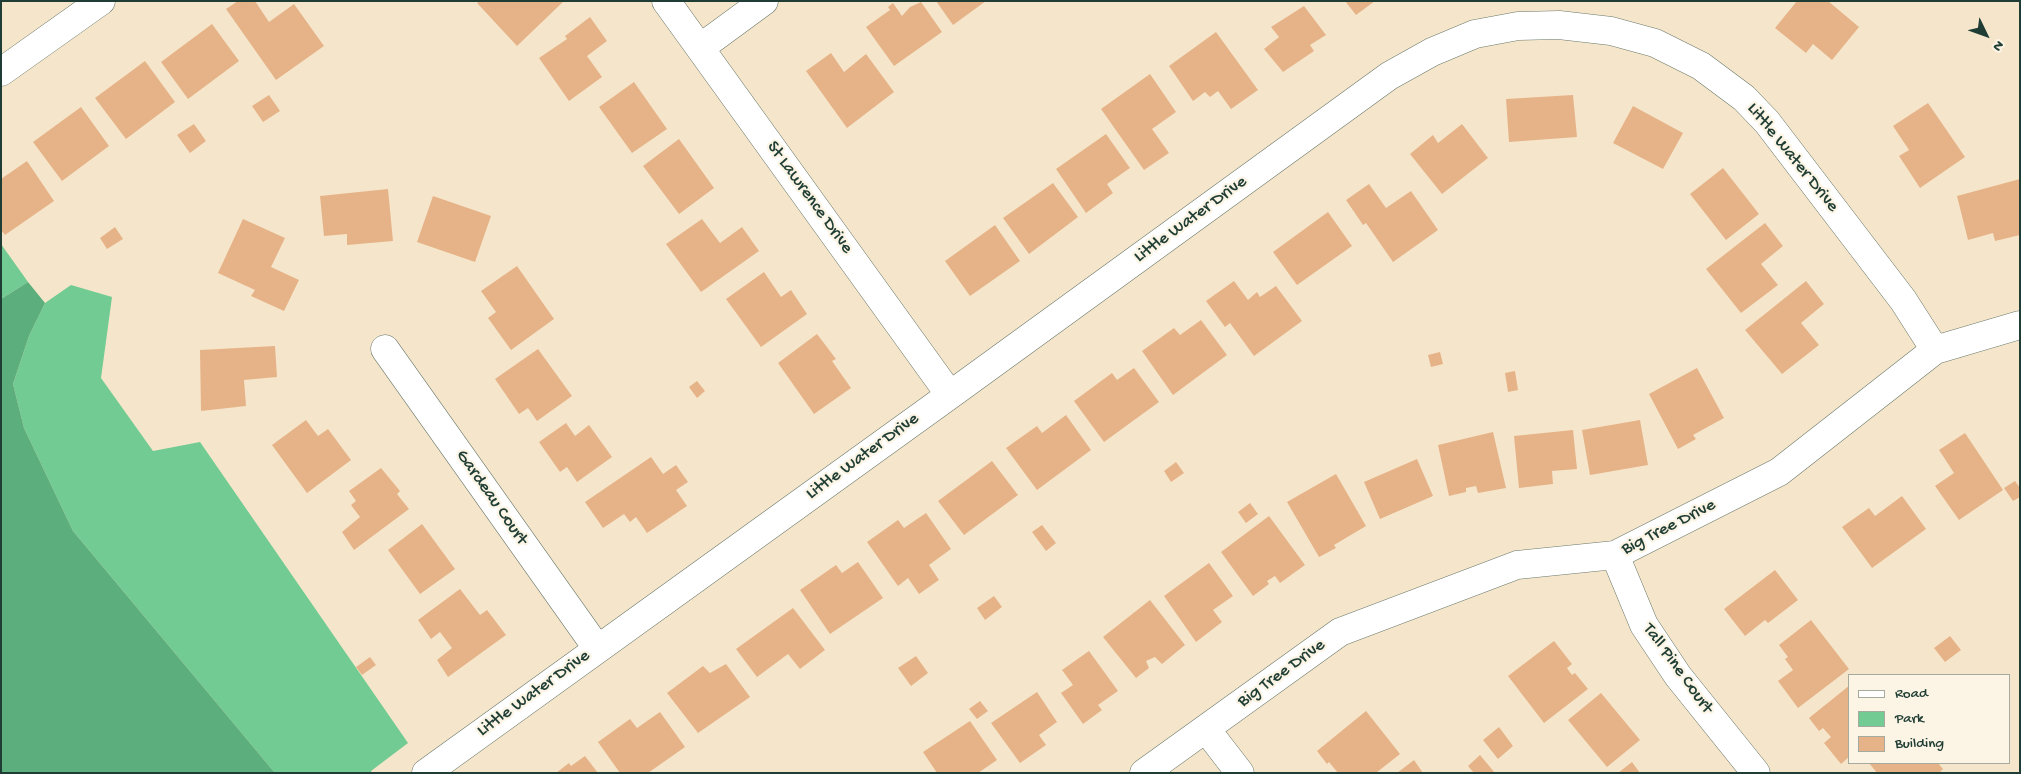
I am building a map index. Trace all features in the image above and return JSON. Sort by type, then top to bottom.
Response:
[{"type":"street","points":[[1,72],[101,1]]},
{"type":"street","name":"St Lawrence Drive","points":[[666,1],[950,395]]},
{"type":"street","points":[[700,48],[764,1]]},
{"type":"street","name":"Little Water Drive","points":[[426,773],[1389,76],[1432,52],[1475,34],[1518,26],[1559,25],[1611,31],[1655,43],[1701,66],[1744,98],[1768,122],[1902,300],[1935,350]]},
{"type":"street","name":"Big Tree Drive","points":[[1144,773],[1340,632],[1517,565],[1615,555],[1779,472],[1935,350],[2020,325]]},
{"type":"street","name":"Gardeau Court","points":[[385,349],[597,648]]},
{"type":"street","name":"Tall Pine Court","points":[[1615,555],[1644,625],[1678,676],[1756,773]]},
{"type":"street","points":[[1206,729],[1240,773]]},
{"type":"green space","points":[[1,244],[28,282],[1,299]]},
{"type":"green space","points":[[28,282],[45,303],[29,336],[13,384],[24,428],[73,531],[275,773],[1,773],[1,299]]},
{"type":"green space","points":[[71,285],[112,297],[101,378],[153,451],[200,442],[408,743],[371,771],[372,773],[275,773],[73,531],[24,428],[13,384],[29,336],[45,303]]},
{"type":"building","points":[[238,1],[255,1],[269,22],[294,4],[324,46],[276,80],[226,9]]},
{"type":"building","points":[[480,1],[564,1],[517,46],[477,3]]},
{"type":"building","points":[[936,1],[986,1],[953,25]]},
{"type":"building","points":[[1345,1],[1375,1],[1356,15]]},
{"type":"building","points":[[1797,1],[1828,1],[1859,27],[1832,60],[1813,44],[1806,53],[1775,28]]},
{"type":"building","points":[[921,2],[942,32],[894,66],[866,27],[890,10],[888,7],[893,3],[902,16],[910,7]]},
{"type":"building","points":[[1304,6],[1326,35],[1310,45],[1314,51],[1283,72],[1264,49],[1279,37],[1271,27]]},
{"type":"building","points":[[590,17],[607,41],[587,56],[602,77],[569,101],[539,58],[567,39],[565,36]]},
{"type":"building","points":[[212,24],[239,61],[188,99],[161,62]]},
{"type":"building","points":[[1216,32],[1258,90],[1231,109],[1218,91],[1210,97],[1205,92],[1193,101],[1169,66]]},
{"type":"building","points":[[831,53],[844,72],[866,54],[894,92],[847,128],[806,71]]},
{"type":"building","points":[[145,61],[175,102],[126,139],[95,98]]},
{"type":"building","points":[[1150,74],[1176,112],[1152,129],[1169,153],[1144,170],[1101,109]]},
{"type":"building","points":[[634,82],[667,129],[632,153],[599,107]]},
{"type":"building","points":[[269,95],[280,111],[263,122],[252,106]]},
{"type":"building","points":[[1573,95],[1577,137],[1509,142],[1506,99]]},
{"type":"building","points":[[1928,103],[1965,157],[1920,188],[1899,156],[1909,150],[1893,126]]},
{"type":"building","points":[[1633,106],[1683,133],[1663,169],[1613,143]]},
{"type":"building","points":[[81,107],[109,146],[62,181],[33,142]]},
{"type":"building","points":[[194,124],[206,141],[190,153],[177,135]]},
{"type":"building","points":[[1462,124],[1488,158],[1442,194],[1410,154],[1433,135],[1438,143]]},
{"type":"building","points":[[1106,134],[1130,168],[1107,184],[1113,193],[1086,213],[1056,169]]},
{"type":"building","points":[[679,139],[714,188],[679,214],[643,166]]},
{"type":"building","points":[[27,161],[54,201],[5,235],[1,230],[1,179]]},
{"type":"building","points":[[1723,168],[1759,214],[1726,240],[1690,194]]},
{"type":"building","points":[[2020,179],[2020,235],[1995,241],[1993,233],[1968,240],[1957,196]]},
{"type":"building","points":[[1053,183],[1078,217],[1029,254],[1003,218]]},
{"type":"building","points":[[1369,184],[1386,208],[1411,191],[1438,230],[1393,262],[1366,223],[1363,225],[1346,200]]},
{"type":"building","points":[[388,189],[393,241],[347,245],[347,234],[324,236],[320,196]]},
{"type":"building","points":[[433,196],[491,216],[475,262],[417,242]]},
{"type":"building","points":[[1328,212],[1352,246],[1297,285],[1273,252]]},
{"type":"building","points":[[243,219],[285,238],[271,267],[299,280],[284,311],[251,296],[255,290],[218,273]]},
{"type":"building","points":[[702,219],[720,243],[742,227],[759,251],[701,292],[666,244]]},
{"type":"building","points":[[1765,223],[1783,246],[1761,264],[1778,285],[1741,313],[1706,269]]},
{"type":"building","points":[[995,225],[1020,261],[970,296],[945,261]]},
{"type":"building","points":[[115,227],[123,239],[107,249],[100,238]]},
{"type":"building","points":[[517,266],[554,319],[511,350],[488,318],[496,312],[481,291]]},
{"type":"building","points":[[764,272],[781,297],[791,290],[807,314],[761,347],[726,299]]},
{"type":"building","points":[[1234,281],[1248,300],[1257,292],[1260,297],[1276,286],[1302,321],[1254,356],[1230,323],[1225,327],[1206,301]]},
{"type":"building","points":[[1806,281],[1824,304],[1801,323],[1819,345],[1782,374],[1745,330]]},
{"type":"building","points":[[1201,320],[1227,355],[1173,395],[1142,351],[1174,328],[1180,335]]},
{"type":"building","points":[[817,334],[836,359],[832,361],[851,388],[814,414],[778,363]]},
{"type":"building","points":[[275,346],[277,377],[244,380],[246,406],[201,411],[200,350]]},
{"type":"building","points":[[538,349],[572,396],[537,421],[528,408],[519,414],[495,379]]},
{"type":"building","points":[[1440,352],[1443,364],[1431,367],[1428,355]]},
{"type":"building","points":[[1134,368],[1159,402],[1104,442],[1074,401],[1112,373],[1117,380]]},
{"type":"building","points":[[1697,368],[1724,418],[1693,435],[1696,439],[1678,449],[1649,394]]},
{"type":"building","points":[[1515,371],[1518,390],[1508,392],[1505,373]]},
{"type":"building","points":[[697,381],[705,391],[697,398],[689,387]]},
{"type":"building","points":[[1066,415],[1091,450],[1037,490],[1006,448],[1037,426],[1042,433]]},
{"type":"building","points":[[306,420],[318,436],[328,429],[351,460],[307,493],[272,445]]},
{"type":"building","points":[[1640,420],[1648,465],[1590,475],[1582,430]]},
{"type":"building","points":[[566,423],[575,436],[589,425],[612,457],[577,482],[567,467],[560,472],[539,442]]},
{"type":"building","points":[[1573,430],[1577,469],[1552,471],[1553,484],[1519,488],[1514,436]]},
{"type":"building","points":[[1493,432],[1506,488],[1478,493],[1476,486],[1466,488],[1466,492],[1449,496],[1438,445]]},
{"type":"building","points":[[1965,433],[2003,490],[1959,520],[1935,486],[1954,473],[1939,450]]},
{"type":"building","points":[[651,457],[663,474],[676,465],[688,482],[676,490],[687,506],[647,533],[636,517],[630,522],[624,514],[603,528],[585,502]]},
{"type":"building","points":[[1417,459],[1433,496],[1380,519],[1364,482]]},
{"type":"building","points":[[992,461],[1018,495],[964,535],[938,501]]},
{"type":"building","points":[[1176,462],[1184,473],[1171,482],[1164,471]]},
{"type":"building","points":[[381,468],[400,491],[397,494],[409,509],[354,550],[342,532],[360,517],[351,505],[356,501],[349,491]]},
{"type":"building","points":[[1336,474],[1366,526],[1334,545],[1336,548],[1319,557],[1287,502]]},
{"type":"building","points":[[2015,481],[2020,488],[2020,497],[2013,501],[2004,488]]},
{"type":"building","points":[[1902,496],[1926,529],[1872,568],[1842,527],[1869,508],[1875,516]]},
{"type":"building","points":[[1250,503],[1258,514],[1246,523],[1238,512]]},
{"type":"building","points":[[926,513],[951,549],[929,565],[939,580],[919,594],[908,578],[898,586],[867,542],[898,520],[904,528]]},
{"type":"building","points":[[1269,516],[1305,565],[1280,583],[1275,576],[1267,581],[1269,584],[1253,596],[1221,552]]},
{"type":"building","points":[[422,524],[455,569],[420,594],[388,550]]},
{"type":"building","points":[[1042,525],[1056,543],[1046,551],[1032,532]]},
{"type":"building","points":[[858,562],[883,598],[830,634],[800,590],[836,565],[842,573]]},
{"type":"building","points":[[1209,563],[1233,596],[1213,610],[1222,622],[1196,642],[1164,596]]},
{"type":"building","points":[[1775,570],[1798,600],[1768,623],[1765,620],[1745,636],[1724,609]]},
{"type":"building","points":[[460,589],[480,615],[487,610],[506,635],[448,677],[437,660],[452,648],[440,632],[431,639],[418,620]]},
{"type":"building","points":[[994,596],[1002,607],[985,620],[977,608]]},
{"type":"building","points":[[1150,600],[1185,645],[1162,664],[1155,657],[1146,661],[1149,668],[1136,678],[1103,637]]},
{"type":"building","points":[[793,608],[825,650],[800,669],[788,654],[757,677],[736,649]]},
{"type":"building","points":[[1811,620],[1849,669],[1798,708],[1778,681],[1793,670],[1785,659],[1788,657],[1779,645]]},
{"type":"building","points":[[1950,636],[1961,650],[1945,662],[1934,648]]},
{"type":"building","points":[[1554,641],[1572,664],[1567,668],[1569,671],[1572,675],[1575,673],[1588,689],[1544,723],[1508,676]]},
{"type":"building","points":[[1089,651],[1118,691],[1098,705],[1102,710],[1083,724],[1061,693],[1073,685],[1062,670]]},
{"type":"building","points":[[916,656],[928,673],[911,686],[898,668]]},
{"type":"building","points":[[370,657],[376,665],[362,675],[356,667]]},
{"type":"building","points":[[726,664],[750,697],[698,733],[667,693],[703,666],[710,673]]},
{"type":"building","points":[[1848,687],[1848,758],[1841,764],[1824,743],[1831,737],[1823,728],[1819,731],[1809,718]]},
{"type":"building","points":[[1037,692],[1057,722],[1039,735],[1046,745],[1020,763],[991,723]]},
{"type":"building","points":[[1601,693],[1640,740],[1607,767],[1568,720]]},
{"type":"building","points":[[980,701],[988,711],[977,719],[969,709]]},
{"type":"building","points":[[1366,711],[1400,754],[1376,773],[1338,773],[1329,762],[1327,764],[1317,751]]},
{"type":"building","points":[[660,712],[685,747],[648,773],[620,773],[598,742],[630,719],[637,728]]},
{"type":"building","points":[[970,721],[997,760],[978,773],[937,773],[923,752]]},
{"type":"building","points":[[1499,727],[1513,746],[1498,759],[1483,740]]},
{"type":"building","points":[[1480,755],[1495,773],[1474,773],[1468,766]]},
{"type":"building","points":[[585,756],[598,773],[556,773],[569,763],[571,766]]},
{"type":"building","points":[[1414,760],[1423,773],[1397,773]]},
{"type":"building","points":[[1632,762],[1640,773],[1618,773]]},
{"type":"building","points":[[1870,764],[1939,764],[1943,769],[1939,773],[1877,773]]}]
